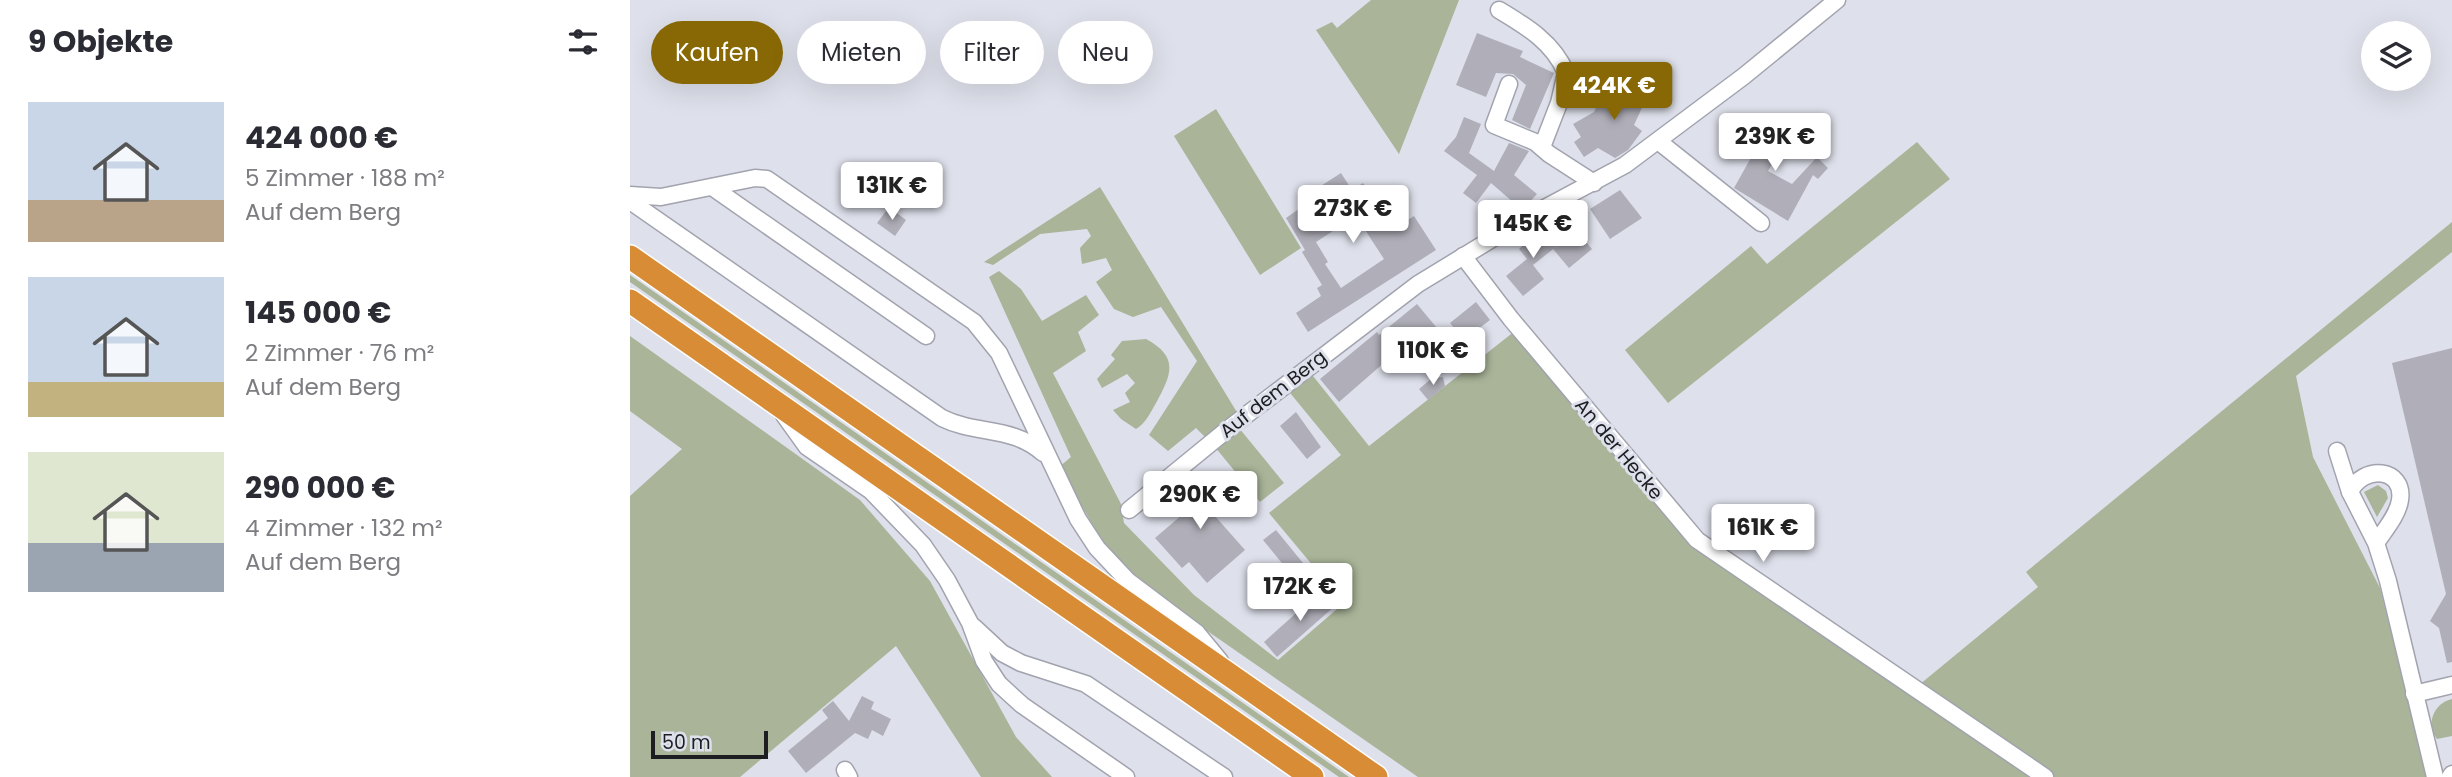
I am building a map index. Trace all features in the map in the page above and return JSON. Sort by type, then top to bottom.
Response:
[{"type":"highway","points":[[630,257],[1376,777]]},
{"type":"highway","points":[[630,301],[1312,777]]},
{"type":"street","name":"Auf dem Berg","points":[[1129,510],[1228,429],[1418,284],[1528,217],[1594,183],[1750,82],[1837,0]]},
{"type":"street","points":[[1499,10],[1528,26],[1555,52],[1566,73],[1559,103],[1542,147]]},
{"type":"street","points":[[1509,84],[1494,125],[1528,138],[1594,183]]},
{"type":"street","points":[[1658,141],[1761,223]]},
{"type":"street","points":[[630,195],[661,197],[755,178],[776,183],[974,322],[999,353],[1078,519],[1097,548],[1128,581],[1197,633],[1234,680]]},
{"type":"street","points":[[712,187],[926,336]]},
{"type":"street","points":[[630,201],[942,418],[955,425],[1002,431],[1020,438],[1047,457]]},
{"type":"street","name":"An der Hecke","points":[[1463,256],[1520,330],[1698,540],[2045,777]]},
{"type":"street","points":[[774,401],[807,447],[871,491],[907,525],[943,572],[970,623],[990,673],[1009,695],[1126,777]]},
{"type":"street","points":[[2337,451],[2350,492],[2376,544],[2435,777]]},
{"type":"street","points":[[2350,492],[2354,482],[2375,472],[2386,474],[2399,489],[2401,498],[2398,509],[2376,544]]},
{"type":"street","points":[[970,623],[1002,653],[1021,663],[1086,684],[1224,777]]},
{"type":"street","points":[[2414,694],[2452,685]]},
{"type":"green space","points":[[1371,0],[1459,0],[1399,154],[1316,30],[1332,22],[1337,28]]},
{"type":"green space","points":[[1216,109],[1301,248],[1260,275],[1174,136]]},
{"type":"green space","points":[[1917,142],[1950,179],[1668,403],[1625,350],[1751,246],[1767,264]]},
{"type":"green space","points":[[1100,187],[1238,414],[1207,439],[1196,428],[1168,451],[1149,435],[1197,361],[1161,307],[1133,317],[1114,309],[1096,282],[1112,270],[1106,258],[1082,264],[1080,248],[1091,236],[1087,229],[1040,234],[993,265],[984,262]]},
{"type":"green space","points":[[2452,222],[2452,252],[2296,376],[2313,457],[2380,588],[2427,777],[2054,777],[1919,685],[2038,587],[2026,572]]},
{"type":"green space","points":[[999,271],[1021,289],[1042,321],[1086,295],[1099,315],[1078,332],[1086,351],[1053,373],[1121,504],[1124,523],[1194,595],[1278,660],[1344,603],[1269,513],[1341,455],[1286,388],[1309,371],[1369,446],[1515,331],[1687,539],[2035,777],[1418,777],[1167,603],[1134,577],[1101,539],[1059,467],[1071,457],[989,277]]},
{"type":"green space","points":[[630,275],[1349,777],[1339,777],[630,282]]},
{"type":"green space","points":[[630,336],[860,500],[930,581],[1016,737],[1052,777],[981,777],[896,646],[740,777],[630,777],[630,496],[682,449],[630,411]]},
{"type":"green space","points":[[1146,339],[1164,353],[1168,360],[1169,375],[1150,414],[1136,429],[1113,410],[1130,402],[1125,393],[1135,383],[1127,374],[1102,388],[1097,379],[1115,359],[1111,355],[1122,341]]},
{"type":"green space","points":[[1239,428],[1284,483],[1260,502],[1215,447]]},
{"type":"green space","points":[[2378,485],[2386,491],[2388,498],[2377,517],[2364,492]]},
{"type":"green space","points":[[2452,699],[2452,736],[2437,739],[2432,727],[2433,715],[2440,705]]},
{"type":"building","points":[[1477,33],[1523,51],[1520,57],[1554,73],[1530,129],[1512,120],[1526,85],[1513,74],[1496,73],[1486,97],[1456,85]]},
{"type":"building","points":[[1626,84],[1641,91],[1644,84],[1658,91],[1653,103],[1646,99],[1634,125],[1642,131],[1628,150],[1615,158],[1598,148],[1584,157],[1574,142],[1581,137],[1573,124],[1594,112],[1602,94],[1608,98],[1614,88],[1622,91]]},
{"type":"building","points":[[1776,113],[1795,124],[1768,171],[1792,184],[1817,157],[1828,168],[1818,179],[1813,175],[1788,221],[1734,188]]},
{"type":"building","points":[[1464,117],[1481,124],[1469,153],[1494,171],[1509,143],[1529,151],[1514,175],[1537,194],[1526,206],[1521,209],[1491,183],[1476,203],[1463,193],[1477,175],[1444,151],[1456,137]]},
{"type":"building","points":[[1341,173],[1352,190],[1363,183],[1372,196],[1382,190],[1403,223],[1414,216],[1436,250],[1308,332],[1296,313],[1321,296],[1317,288],[1322,285],[1286,218],[1303,206],[1299,200]],"holes":[[[1356,216],[1384,259],[1341,288],[1325,264],[1328,262],[1316,242]]]},
{"type":"building","points":[[1620,190],[1642,218],[1610,239],[1590,209]]},
{"type":"building","points":[[889,207],[906,220],[895,236],[877,223]]},
{"type":"building","points":[[1547,224],[1562,242],[1533,265],[1544,279],[1523,296],[1506,276],[1527,259],[1519,249]]},
{"type":"building","points":[[1578,232],[1592,249],[1569,268],[1553,249]]},
{"type":"building","points":[[1476,302],[1490,320],[1464,340],[1450,323]]},
{"type":"building","points":[[1417,304],[1437,328],[1397,360],[1393,355],[1339,402],[1320,379],[1377,332],[1379,335]]},
{"type":"building","points":[[2452,348],[2452,662],[2447,663],[2439,628],[2430,621],[2446,594],[2392,363]]},
{"type":"building","points":[[1443,377],[1445,386],[1428,400],[1419,389],[1431,379]]},
{"type":"building","points":[[1296,412],[1321,447],[1307,459],[1280,426]]},
{"type":"building","points":[[1212,473],[1227,489],[1207,507],[1245,550],[1207,583],[1189,562],[1182,568],[1155,538],[1183,514],[1167,496],[1184,481],[1192,491]]},
{"type":"building","points":[[1276,530],[1303,563],[1290,573],[1263,540]]},
{"type":"building","points":[[1322,590],[1336,605],[1277,657],[1264,642]]},
{"type":"building","points":[[862,696],[874,702],[871,709],[891,719],[883,736],[872,730],[868,739],[855,733],[806,773],[788,751],[828,718],[822,710],[833,701],[849,721]]}]
